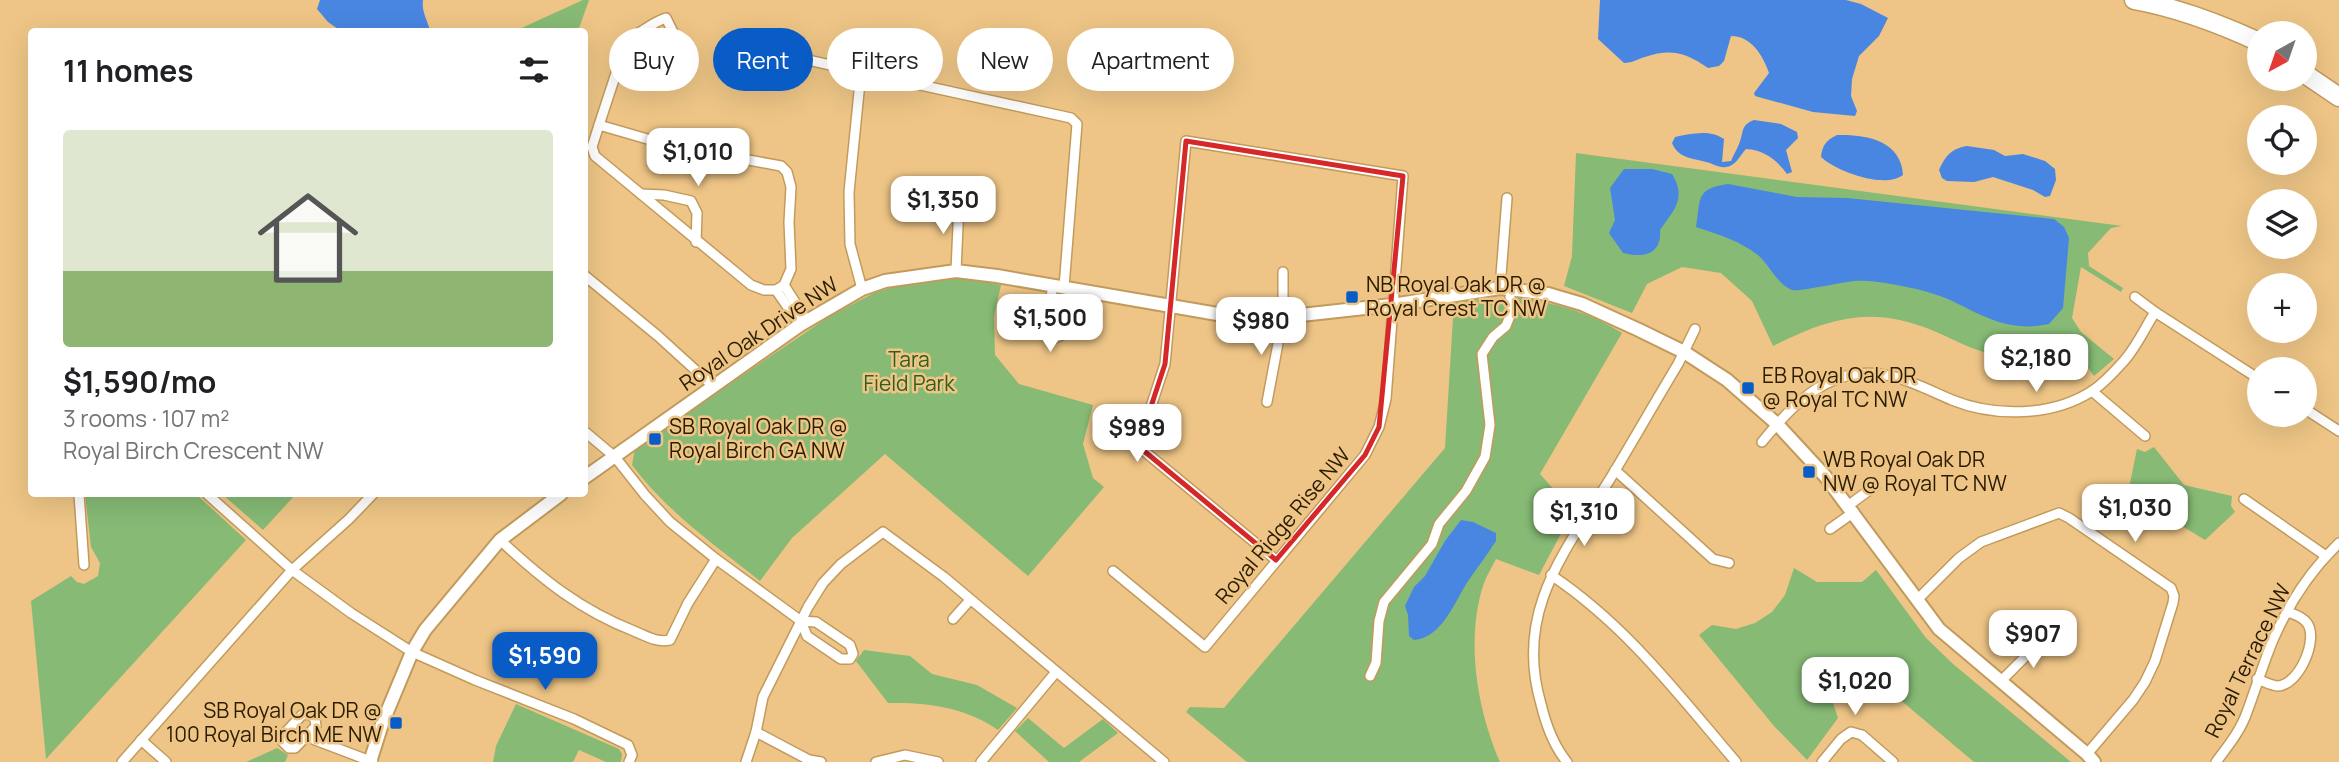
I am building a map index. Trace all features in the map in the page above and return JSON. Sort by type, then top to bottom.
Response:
[{"type":"highway","points":[[2134,0],[2173,8],[2247,37]]},
{"type":"highway","points":[[2317,72],[2339,86]]},
{"type":"highway","points":[[2317,82],[2339,97]]},
{"type":"street","points":[[943,90],[1071,118],[1077,124],[1063,287],[1062,335],[1052,340],[1046,336],[1045,328],[1063,287]]},
{"type":"street","points":[[609,91],[592,147],[595,156],[751,285],[764,290],[780,288]]},
{"type":"street","points":[[858,91],[849,192],[850,244],[862,289]]},
{"type":"street","points":[[599,125],[668,145],[781,166],[787,172],[791,187],[791,269],[780,288]]},
{"type":"street","name":"Royal Ridge Rise NW","points":[[1113,571],[1205,647],[1365,455],[1379,427],[1386,399],[1403,176],[1186,141],[1171,307]]},
{"type":"street","points":[[640,193],[691,201],[697,213],[696,242]]},
{"type":"street","points":[[1370,676],[1376,663],[1379,621],[1384,602],[1432,544],[1439,524],[1466,491],[1485,457],[1490,425],[1482,354],[1493,337],[1506,326],[1511,313],[1505,293],[1507,198]]},
{"type":"street","points":[[956,271],[960,203]]},
{"type":"street","name":"Royal Oak Drive NW","points":[[588,475],[803,323],[862,289],[885,281],[956,271],[1229,316],[1283,317],[1505,293],[1548,294],[1582,304],[1684,352],[1727,380],[1777,424],[1817,466],[1939,629],[2090,758],[2103,762]]},
{"type":"street","points":[[1267,402],[1283,317],[1283,272]]},
{"type":"street","points":[[588,278],[714,387]]},
{"type":"street","points":[[780,288],[803,323]]},
{"type":"street","points":[[2135,297],[2247,371]]},
{"type":"street","points":[[1171,307],[1164,364],[1138,446],[1276,560]]},
{"type":"street","points":[[1762,442],[1777,424],[1815,390],[1851,375],[1873,373],[1891,376],[1963,404],[1991,411],[2018,411],[2066,403],[2092,391],[2125,360],[2155,312]]},
{"type":"street","points":[[1567,762],[1548,729],[1535,684],[1532,649],[1536,614],[1551,575],[1615,470],[1695,329]]},
{"type":"street","points":[[2092,391],[2145,436]]},
{"type":"street","points":[[2317,417],[2339,431]]},
{"type":"street","points":[[588,434],[615,457],[670,522],[801,621],[807,636],[841,659],[850,659],[853,653],[850,645],[816,622],[801,621]]},
{"type":"street","points":[[1615,470],[1713,559],[1729,563]]},
{"type":"street","points":[[1830,528],[1875,486]]},
{"type":"street","points":[[79,497],[84,565]]},
{"type":"street","points":[[210,497],[292,570],[351,613],[412,652],[573,719],[628,745],[632,755],[629,762]]},
{"type":"street","points":[[122,762],[292,570],[370,497]]},
{"type":"street","points":[[308,735],[371,762],[382,724],[412,652],[447,603],[500,540],[557,497]]},
{"type":"street","points":[[2244,499],[2326,556]]},
{"type":"street","points":[[1917,600],[1959,558],[1981,542],[2059,513],[2165,582],[2174,596],[2155,661],[2133,700],[2090,758]]},
{"type":"street","points":[[746,762],[763,697],[823,583],[841,564],[883,532],[944,577],[1164,762]]},
{"type":"street","points":[[500,540],[540,577],[580,606],[660,642],[670,640],[688,603],[716,559]]},
{"type":"street","name":"Royal Terrace NW","points":[[2216,762],[2247,714],[2257,679],[2274,637],[2288,612],[2326,556],[2339,543]]},
{"type":"street","points":[[1551,575],[1584,597],[1642,651],[1736,762]]},
{"type":"street","points":[[954,619],[970,600]]},
{"type":"street","points":[[2257,679],[2281,686],[2296,674],[2308,656],[2310,629],[2306,621],[2288,612]]},
{"type":"street","points":[[2000,682],[2044,638]]},
{"type":"street","points":[[981,762],[1056,672]]},
{"type":"street","points":[[756,732],[810,760],[821,762]]},
{"type":"street","points":[[1822,762],[1841,739],[1851,732],[1863,735],[1893,762]]},
{"type":"street","points":[[141,740],[166,762]]},
{"type":"street","points":[[876,762],[905,755],[938,762]]},
{"type":"highlighted area","points":[[1186,141],[1403,176],[1379,427],[1365,455],[1276,560],[1138,446],[1165,364]]},
{"type":"green space","points":[[583,0],[589,0],[579,28],[522,28]]},
{"type":"green space","points":[[1576,153],[2122,226],[2111,228],[2088,253],[2089,266],[2123,288],[2121,292],[2081,267],[2072,318],[2081,332],[2114,359],[2094,376],[2068,341],[2059,341],[2024,354],[1991,354],[1912,323],[1871,317],[1833,322],[1773,346],[1752,301],[1721,273],[1682,267],[1647,284],[1632,313],[1564,286],[1572,256]]},
{"type":"green space","name":"Tara Field Park","points":[[965,278],[1001,285],[994,316],[995,355],[1019,384],[1093,405],[1083,444],[1093,478],[1104,487],[1028,576],[885,454],[792,538],[760,581],[676,513],[632,465],[635,448],[830,316],[876,292],[908,283]]},
{"type":"green space","points":[[1517,297],[1572,309],[1622,333],[1540,474],[1573,511],[1539,575],[1496,559],[1484,583],[1475,627],[1476,674],[1485,720],[1500,762],[1247,762],[1186,712],[1190,707],[1224,708],[1445,448],[1454,302]]},
{"type":"green space","points":[[2154,447],[2184,485],[2232,496],[2231,506],[2235,512],[2205,540],[2128,493],[2137,449],[2145,452]]},
{"type":"green space","points":[[85,497],[199,497],[246,540],[46,759],[31,601],[71,576],[84,584],[98,576],[100,563],[91,547]]},
{"type":"green space","points":[[225,497],[293,497],[263,530]]},
{"type":"green space","points":[[1794,568],[1817,582],[1862,582],[1876,570],[1926,638],[1953,664],[2071,762],[1974,762],[1860,666],[1822,670],[1838,718],[1807,760],[1774,726],[1699,635],[1712,625],[1736,629],[1755,623],[1772,612],[1785,595]]},
{"type":"green space","points":[[864,650],[910,656],[932,674],[977,685],[1017,708],[998,730],[959,711],[917,704],[888,703],[856,661]]},
{"type":"green space","points":[[516,704],[619,749],[622,754],[621,762],[606,762],[579,750],[573,762],[493,762],[496,746]]},
{"type":"green space","points":[[1028,718],[1064,748],[1103,719],[1118,733],[1079,762],[1049,762],[1015,731]]},
{"type":"green space","points":[[277,748],[288,755],[285,762],[246,762]]},
{"type":"water","points":[[320,0],[423,0],[429,28],[337,28],[317,9]]},
{"type":"water","points":[[1600,0],[1846,0],[1861,4],[1888,18],[1879,36],[1859,56],[1852,79],[1851,96],[1857,111],[1855,116],[1813,112],[1755,96],[1754,93],[1769,73],[1755,48],[1745,39],[1738,37],[1731,36],[1724,61],[1719,66],[1708,68],[1686,56],[1671,53],[1655,54],[1624,63],[1598,39]]},
{"type":"water","points":[[1754,120],[1781,124],[1797,132],[1798,138],[1786,150],[1792,172],[1787,174],[1779,164],[1759,151],[1746,149],[1732,165],[1722,167],[1683,155],[1672,143],[1675,137],[1712,134],[1724,139],[1722,162],[1731,161],[1744,127]]},
{"type":"water","points":[[1837,135],[1870,138],[1889,147],[1901,163],[1903,175],[1895,179],[1873,179],[1849,173],[1828,163],[1821,157],[1822,150],[1827,141]]},
{"type":"water","points":[[1967,146],[1994,150],[2005,156],[2023,154],[2045,161],[2055,169],[2056,180],[2050,196],[2045,197],[2033,190],[1993,177],[1974,182],[1947,181],[1942,178],[1939,170],[1947,157],[1953,151]]},
{"type":"water","points":[[1624,169],[1652,169],[1672,174],[1678,190],[1677,204],[1660,230],[1658,245],[1644,255],[1623,253],[1609,233],[1615,220],[1610,188]]},
{"type":"water","points":[[1728,184],[1797,197],[1847,198],[2054,219],[2064,227],[2069,238],[2063,308],[2049,324],[2021,326],[1996,321],[1935,294],[1882,283],[1854,281],[1792,290],[1778,279],[1759,256],[1745,246],[1696,227],[1702,196],[1710,189]]},
{"type":"water","points":[[1461,520],[1473,522],[1496,533],[1496,541],[1440,626],[1424,638],[1414,640],[1409,636],[1405,606],[1414,587],[1425,576],[1445,541]]},
{"type":"place","name":"NB Royal Oak DR @ Royal Crest TC NW","points":[[1352,297]]},
{"type":"place","name":"EB Royal Oak DR @ Royal TC NW","points":[[1748,388]]},
{"type":"place","name":"SB Royal Oak DR @ Royal Birch GA NW","points":[[655,439]]},
{"type":"place","name":"WB Royal Oak DR NW @ Royal TC NW","points":[[1809,472]]},
{"type":"place","name":"SB Royal Oak DR @ 100 Royal Birch ME NW","points":[[396,723]]}]
